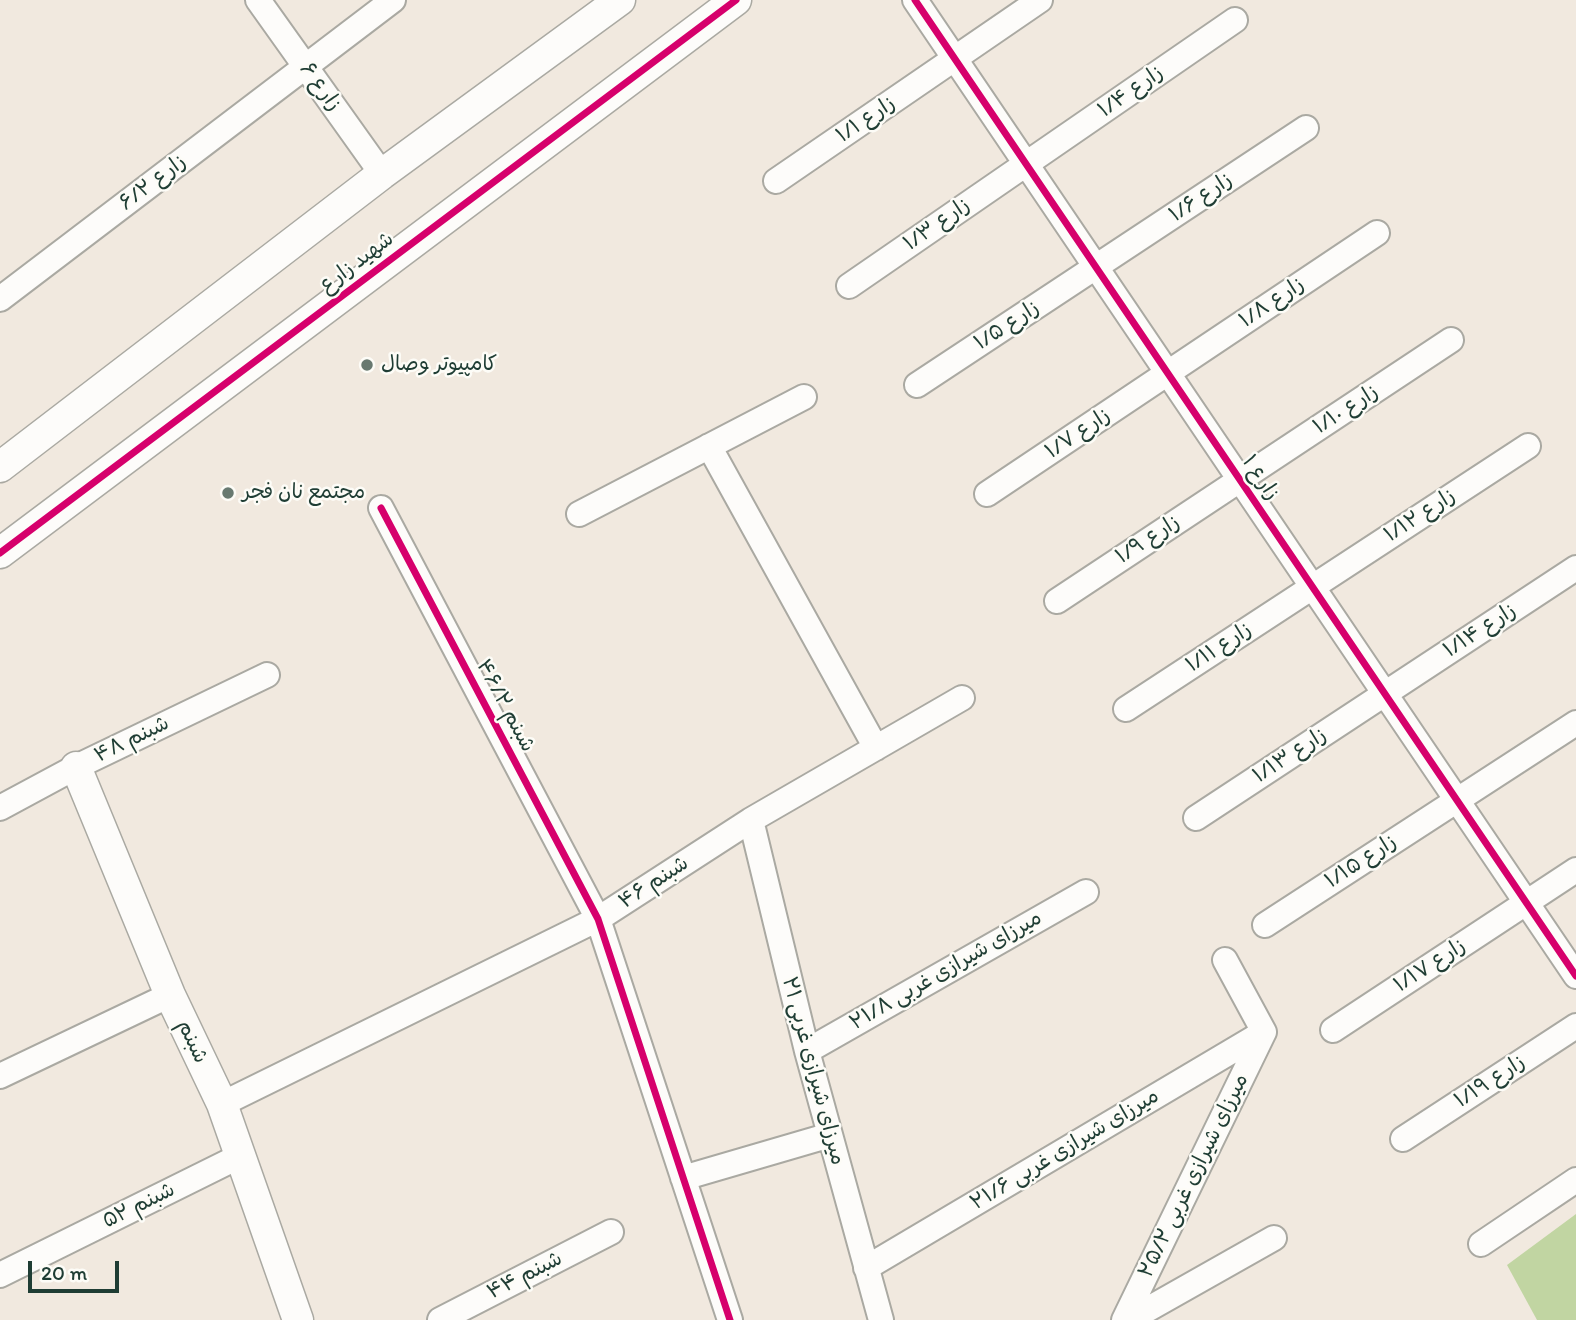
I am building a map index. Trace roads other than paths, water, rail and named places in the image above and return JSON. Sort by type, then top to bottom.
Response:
[{"type":"street","name":"۶ زارع","points":[[258,0],[382,174]]},
{"type":"street","name":"۶/۲ زارع","points":[[0,299],[393,0]]},
{"type":"street","points":[[4,457],[620,0]]},
{"type":"street","name":"شهید زارع","points":[[0,553],[736,0]]},
{"type":"street","name":"۱ زارع","points":[[915,0],[1576,976]]},
{"type":"street","name":"۱/۱ زارع","points":[[776,181],[1040,0]]},
{"type":"street","name":"۱/۴ زارع","points":[[1026,164],[1235,20]]},
{"type":"street","name":"۱/۶ زارع","points":[[1096,267],[1306,128]]},
{"type":"street","name":"۱/۳ زارع","points":[[849,286],[1026,164]]},
{"type":"street","name":"۱/۸ زارع","points":[[1168,373],[1377,233]]},
{"type":"street","name":"۱/۵ زارع","points":[[917,385],[1096,267]]},
{"type":"street","name":"۱/۱۰ زارع","points":[[1240,480],[1451,340]]},
{"type":"street","name":"۱/۷ زارع","points":[[987,494],[1168,373]]},
{"type":"street","points":[[579,514],[803,397]]},
{"type":"street","points":[[709,446],[876,748]]},
{"type":"street","name":"۱/۱۲ زارع","points":[[1313,587],[1528,446]]},
{"type":"street","name":"۱/۹ زارع","points":[[1057,601],[1240,480]]},
{"type":"street","name":"۴۶/۲ شبنم","points":[[381,508],[598,919],[730,1320]]},
{"type":"street","name":"۱/۱۴ زارع","points":[[1385,694],[1576,568]]},
{"type":"street","name":"۱/۱۱ زارع","points":[[1126,709],[1313,587]]},
{"type":"street","name":"۴۸ شبنم","points":[[0,808],[76,767],[267,675]]},
{"type":"street","name":"۱/۱۳ زارع","points":[[1196,818],[1385,694]]},
{"type":"street","name":"۴۶ شبنم","points":[[222,1104],[598,919],[751,820],[962,698]]},
{"type":"street","name":"۱/۱۵ زارع","points":[[1265,925],[1576,723]]},
{"type":"street","name":"شبنم","points":[[76,767],[170,995],[222,1104],[298,1320]]},
{"type":"street","name":"۲۱ میرزای شیرازی غربی","points":[[751,820],[807,1051],[881,1320]]},
{"type":"street","name":"۱/۱۷ زارع","points":[[1333,1030],[1576,870]]},
{"type":"street","name":"۲۱/۸ میرزای شیرازی غربی","points":[[807,1051],[1086,892]]},
{"type":"street","points":[[1225,960],[1264,1032]]},
{"type":"street","points":[[0,1076],[170,995]]},
{"type":"street","name":"۱/۱۹ زارع","points":[[1403,1139],[1576,1026]]},
{"type":"street","name":"۲۱/۶ میرزای شیرازی غربی","points":[[866,1268],[1264,1032]]},
{"type":"street","name":"۲۵/۲ میرزای شیرازی غربی","points":[[1127,1320],[1264,1032]]},
{"type":"street","points":[[683,1178],[820,1138]]},
{"type":"street","name":"۵۲ شبنم","points":[[0,1275],[240,1156]]},
{"type":"street","points":[[1481,1244],[1576,1180]]},
{"type":"street","name":"شبنم ۴۴","points":[[440,1320],[611,1232]]},
{"type":"street","points":[[1127,1320],[1274,1238]]},
{"type":"place","name":"کامپیوتر وصال","points":[[367,365]]},
{"type":"place","name":"مجتمع نان فجر","points":[[228,493]]}]
